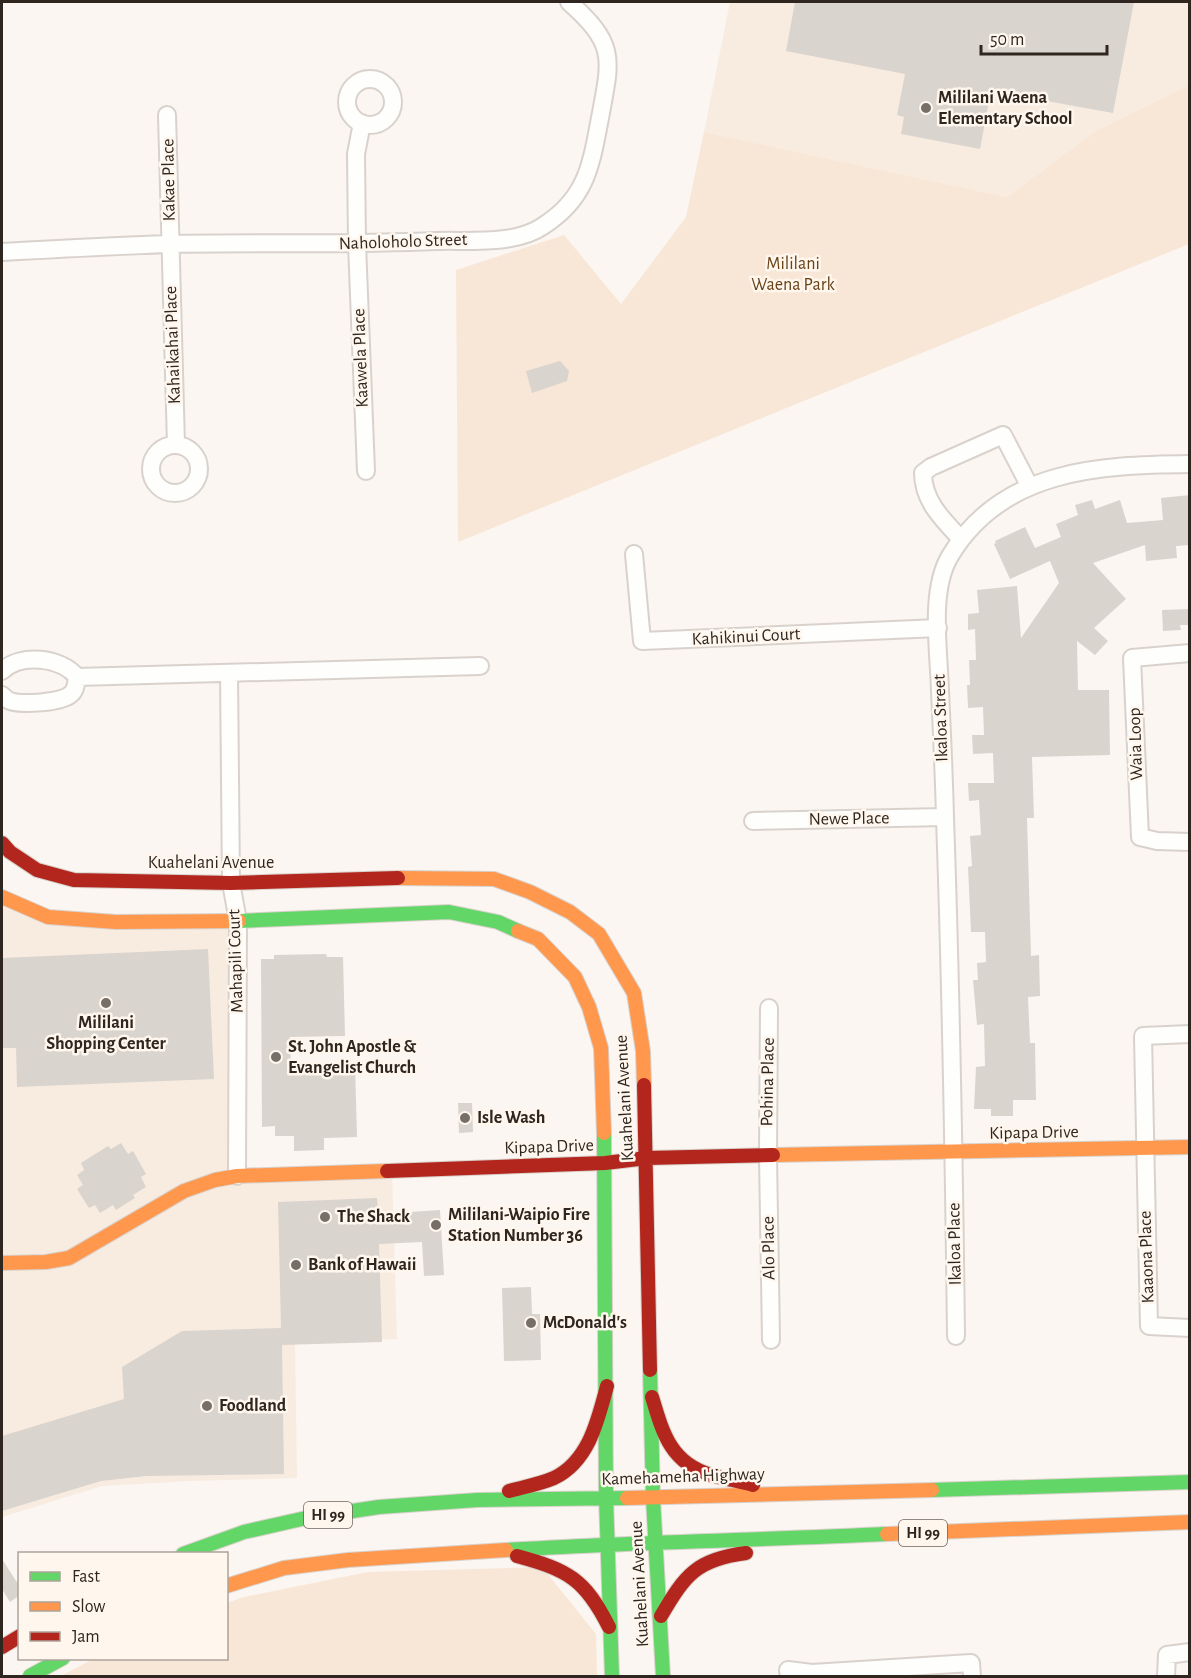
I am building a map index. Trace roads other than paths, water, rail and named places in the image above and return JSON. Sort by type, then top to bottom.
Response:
[{"type":"street","name":"Naholoholo Street","points":[[2,252],[170,244],[357,244],[513,238],[542,228],[564,210],[578,192],[589,172],[608,78],[608,54],[600,34],[569,2]]},
{"type":"street","name":"Kakae Place","points":[[167,115],[170,244]]},
{"type":"street","name":"Kaawela Place","points":[[362,123],[356,154],[357,244],[366,471]]},
{"type":"street","name":"Kahaikahai Place","points":[[170,244],[176,446]]},
{"type":"street","points":[[961,539],[940,517],[928,497],[923,485],[923,473],[931,467],[1002,435],[1030,487]]},
{"type":"street","name":"Ikaloa Street","points":[[953,1153],[938,628],[938,594],[942,574],[961,539],[997,504],[1030,487],[1054,478],[1096,468],[1190,464]]},
{"type":"street","name":"Kahikinui Court","points":[[634,554],[642,641],[938,628]]},
{"type":"street","name":"Waia Loop","points":[[1190,653],[1132,658],[1140,837],[1157,841],[1190,842]]},
{"type":"street","points":[[2,671],[9,664],[55,660],[77,677]]},
{"type":"street","points":[[77,677],[480,666]]},
{"type":"street","name":"Mahapili Court","points":[[229,673],[231,883],[237,921],[237,1176]]},
{"type":"street","points":[[2,695],[9,701],[48,702],[67,697],[74,692],[77,677]]},
{"type":"street","name":"Newe Place","points":[[753,821],[945,817]]},
{"type":"street","name":"Kuahelani Avenue","points":[[2,843],[10,852],[37,870],[74,880],[231,883],[431,877],[494,879],[530,892],[570,912],[599,934],[634,993],[643,1050],[653,1498],[663,1677]]},
{"type":"street","name":"Kuahelani Avenue","points":[[2,897],[48,917],[116,922],[237,921],[449,912],[498,922],[538,939],[574,977],[589,1007],[601,1048],[605,1163],[606,1497],[612,1677]]},
{"type":"street","name":"Pohina Place","points":[[768,1156],[769,1008]]},
{"type":"street","points":[[1144,1148],[1143,1036],[1190,1034]]},
{"type":"street","name":"Kipapa Drive","points":[[2,1263],[46,1262],[69,1258],[184,1191],[215,1180],[237,1176],[605,1163],[647,1158],[1190,1147]]},
{"type":"street","name":"Kaaona Place","points":[[1144,1148],[1149,1326],[1190,1328]]},
{"type":"street","name":"Ikaloa Place","points":[[953,1153],[956,1336]]},
{"type":"street","name":"Alo Place","points":[[768,1156],[771,1340]]},
{"type":"street","points":[[477,1500],[560,1475],[579,1459],[591,1440],[607,1386]]},
{"type":"street","points":[[652,1397],[665,1440],[677,1456],[711,1475],[734,1478],[774,1493]]},
{"type":"street","name":"Kamehameha Highway","points":[[189,1552],[244,1532],[306,1518],[379,1507],[477,1500],[653,1498],[1190,1482]]},
{"type":"street","name":"HI 99","points":[[228,1585],[284,1568],[348,1560],[607,1544],[656,1544],[1190,1522]]},
{"type":"street","points":[[661,1616],[684,1579],[699,1565],[724,1554],[835,1549],[887,1534]]},
{"type":"street","points":[[501,1551],[539,1562],[575,1578],[593,1596],[609,1627]]},
{"type":"street","points":[[2,1647],[18,1637]]},
{"type":"street","points":[[1166,1677],[1167,1655],[1190,1652]]},
{"type":"street","points":[[30,1677],[61,1660]]},
{"type":"street","points":[[789,1677],[788,1670],[812,1673],[971,1663],[972,1677]]},
{"type":"place","name":"Mililani Waena Elementary School","points":[[926,108]]},
{"type":"place","name":"Mililani Shopping Center","points":[[106,1003]]},
{"type":"place","name":"St. John Apostle & Evangelist Church","points":[[276,1057]]},
{"type":"place","name":"Isle Wash","points":[[465,1118]]},
{"type":"place","name":"The Shack","points":[[325,1217]]},
{"type":"place","name":"Mililani-Waipio Fire Station Number 36","points":[[436,1225]]},
{"type":"place","name":"Bank of Hawaii","points":[[296,1265]]},
{"type":"place","name":"McDonald's","points":[[531,1323]]},
{"type":"place","name":"Foodland","points":[[207,1406]]},
{"type":"park label","name":"Mililani Waena Park","points":[[793,274]]}]
